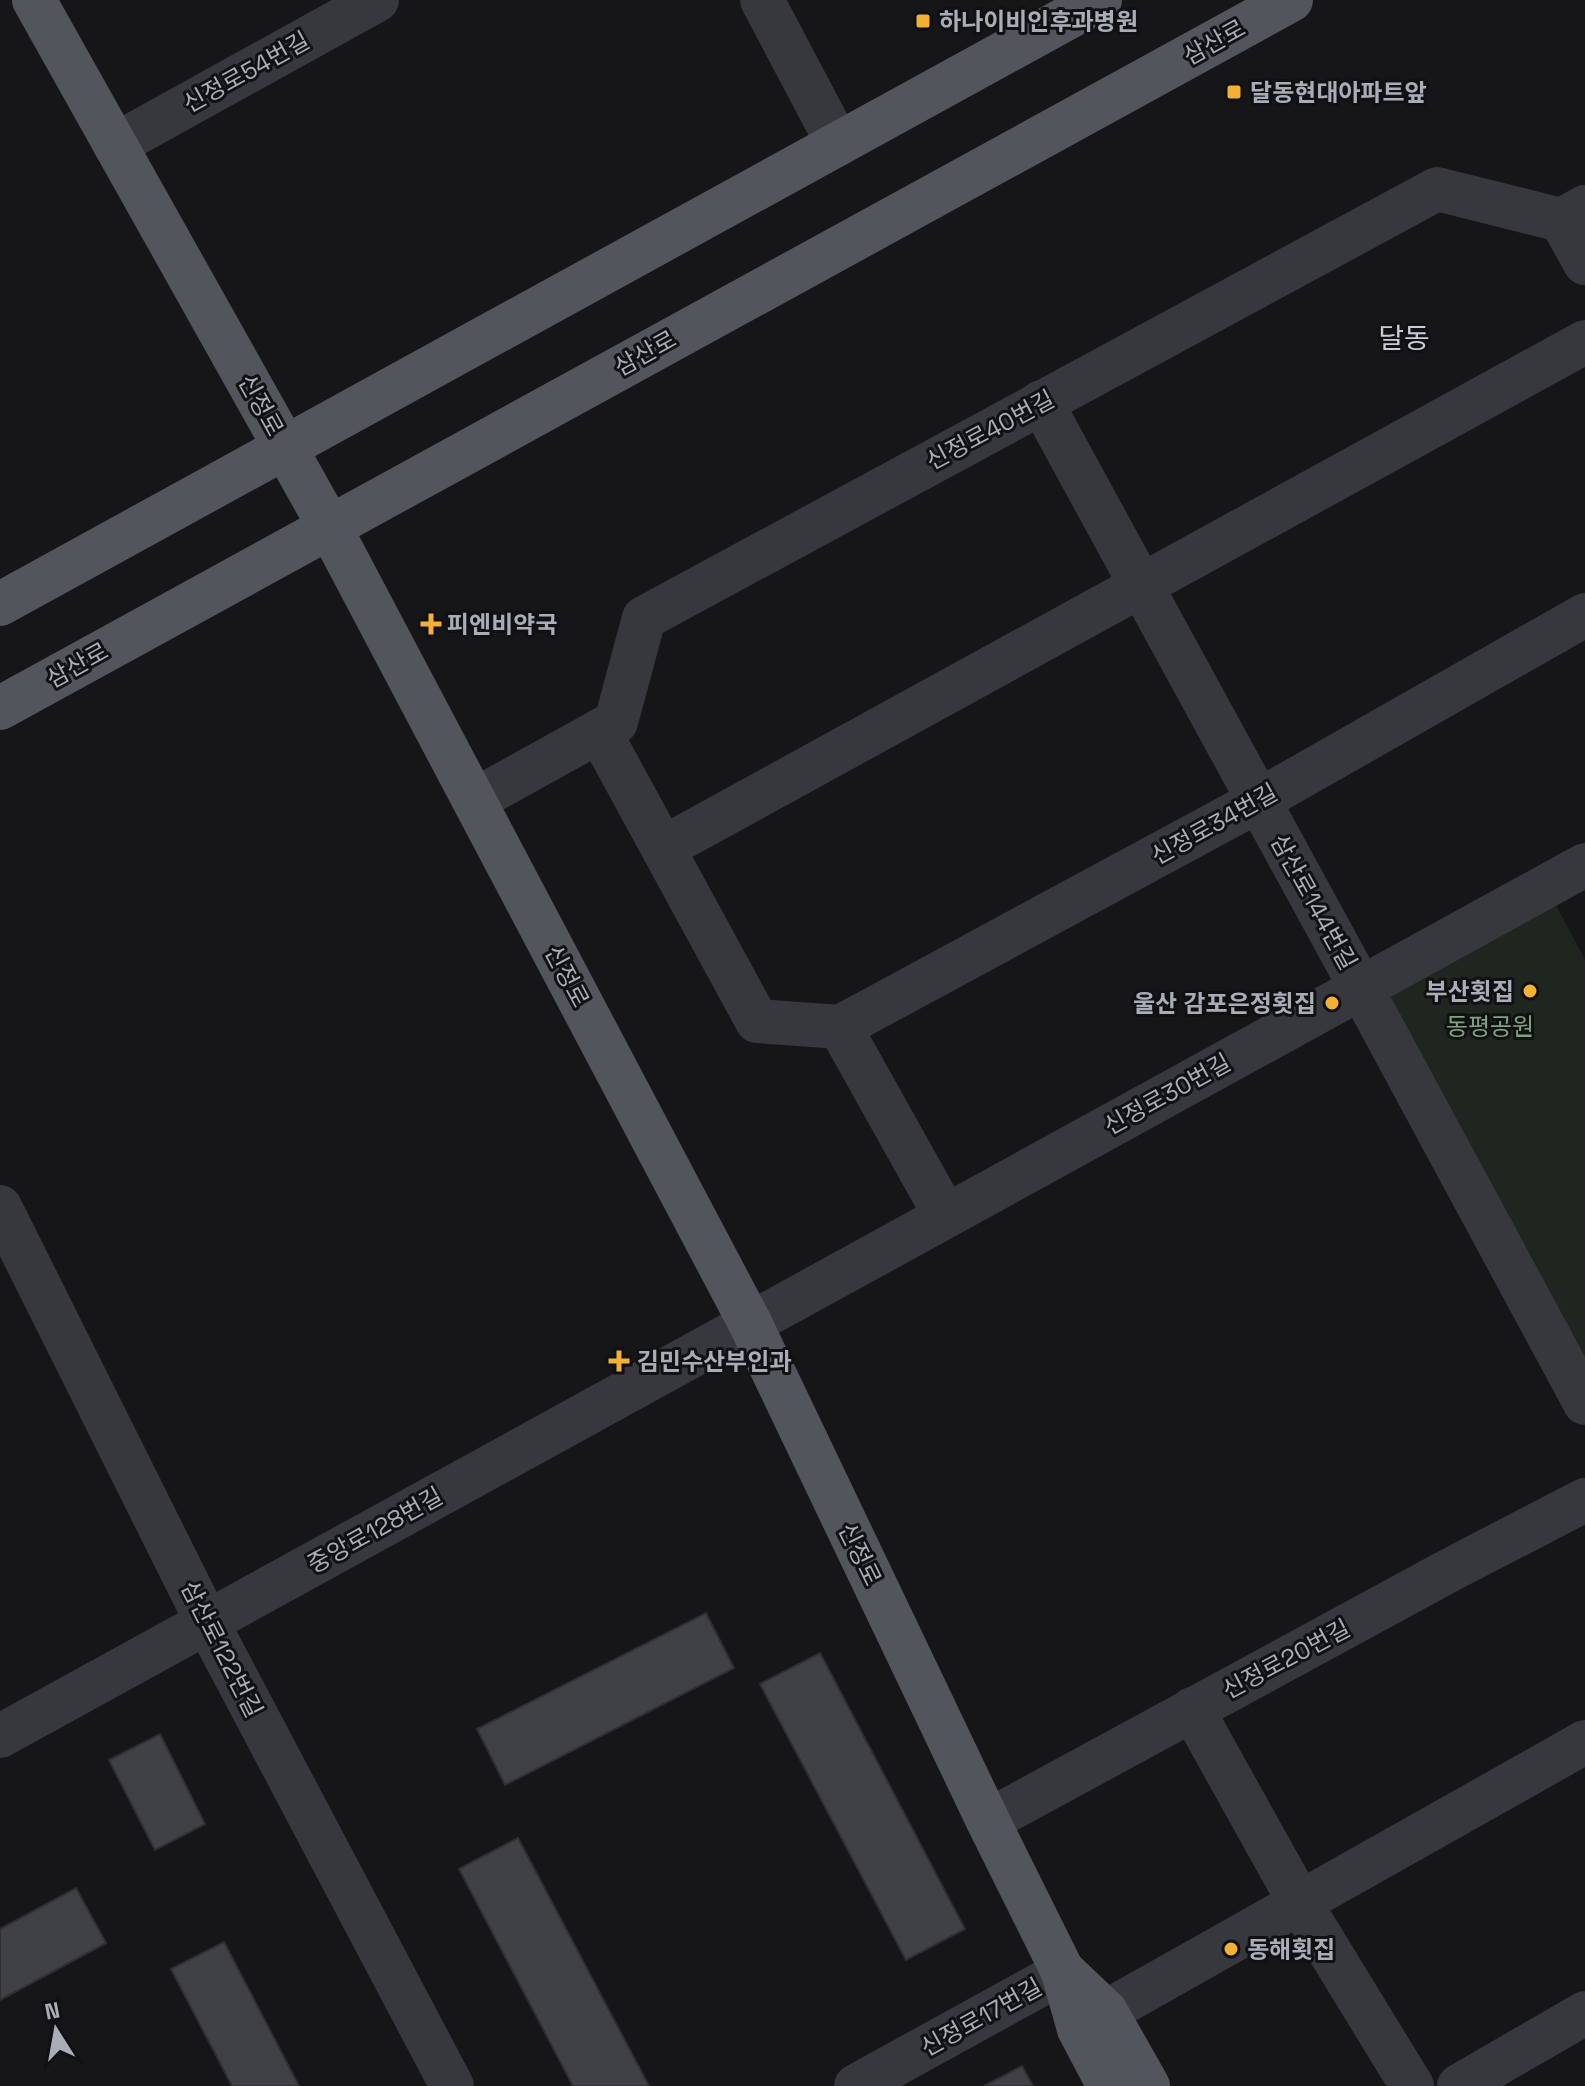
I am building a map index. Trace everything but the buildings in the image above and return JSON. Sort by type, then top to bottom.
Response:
[{"type":"main road","name":"신정로","points":[[34,0],[329,526],[750,1323],[1063,1972],[1092,2020],[1148,2086]]},
{"type":"main road","points":[[0,604],[1100,0]]},
{"type":"main road","name":"삼산로","points":[[0,708],[1291,0]]},
{"type":"main road","name":"신정로","points":[[1092,2020],[1109,2086]]},
{"type":"street","name":"신정로54번길","points":[[115,145],[377,0]]},
{"type":"street","points":[[762,0],[838,144]]},
{"type":"street","name":"신정로40번길","points":[[475,800],[616,722],[644,618],[1437,189],[1573,213]]},
{"type":"street","points":[[1573,213],[1585,263]]},
{"type":"street","points":[[663,848],[1585,342]]},
{"type":"street","name":"삼산로144번길","points":[[1041,402],[1585,1403]]},
{"type":"street","name":"신정로34번길","points":[[840,1027],[1258,801],[1585,615]]},
{"type":"street","points":[[599,731],[757,1021],[840,1027],[945,1215]]},
{"type":"street","name":"신정로30번길","points":[[750,1323],[1585,865]]},
{"type":"street","name":"삼산로122번길","points":[[0,1207],[208,1624],[452,2086]]},
{"type":"street","name":"중앙로128번길","points":[[0,1736],[750,1323]]},
{"type":"street","name":"신정로20번길","points":[[988,1821],[1436,1577],[1585,1500]]},
{"type":"street","points":[[1192,1709],[1300,1903],[1412,2086]]},
{"type":"street","points":[[1092,2020],[1585,1742]]},
{"type":"street","name":"신정로17번길","points":[[856,2086],[1063,1972]]},
{"type":"street","points":[[1459,2086],[1585,2013]]},
{"type":"green space","name":"동평공원","points":[[1546,886],[1585,960],[1585,1403],[1361,988]]},
{"type":"place","name":"하나이비인후과병원","points":[[923,21]]},
{"type":"place","name":"달동현대아파트앞","points":[[1234,92]]},
{"type":"place","name":"피엔비약국","points":[[431,624]]},
{"type":"place","name":"부산횟집","points":[[1530,991]]},
{"type":"place","name":"울산 감포은정횟집","points":[[1332,1003]]},
{"type":"place","name":"김민수산부인과","points":[[619,1361]]},
{"type":"place","name":"동해횟집","points":[[1231,1949]]},
{"type":"district","name":"달동","points":[[1404,338]]}]
